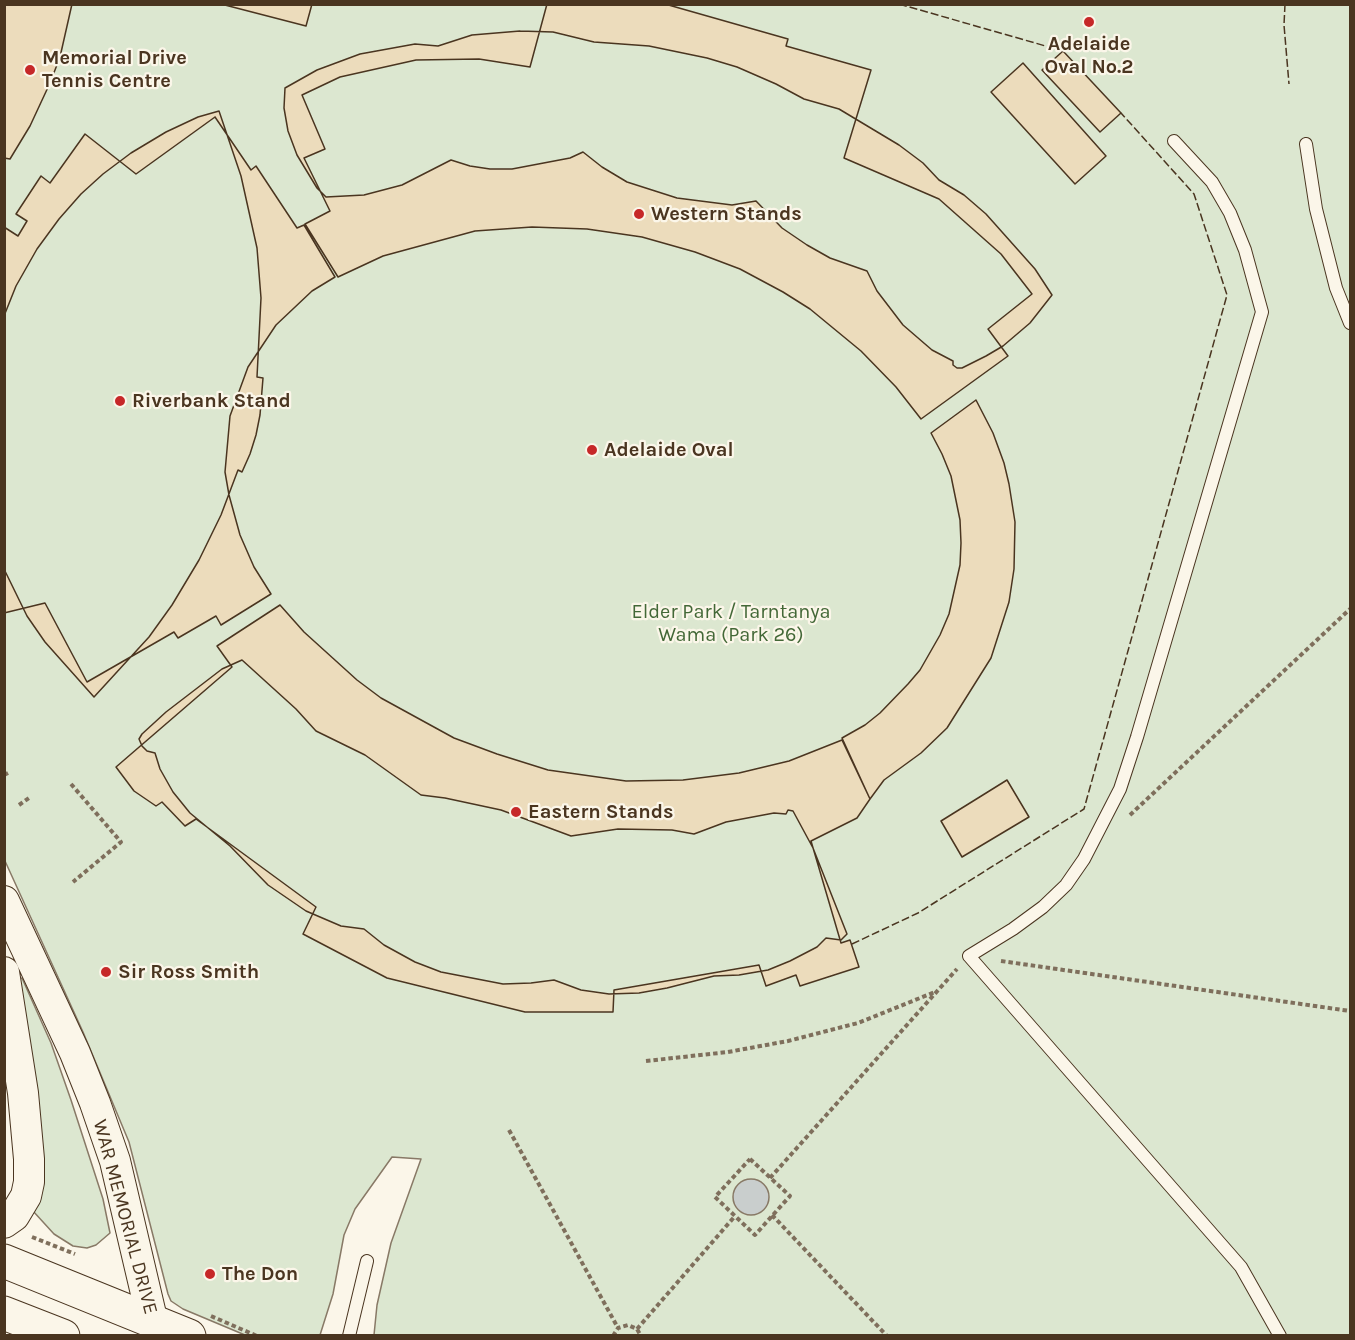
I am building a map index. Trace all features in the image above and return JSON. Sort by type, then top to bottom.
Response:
[{"type":"main road","points":[[4,1261],[154,1328],[198,1325]]},
{"type":"main road","points":[[4,1313],[63,1335]]},
{"type":"street","name":"WAR MEMORIAL DRIVE","points":[[4,901],[75,1053],[95,1103],[115,1161],[154,1328]]},
{"type":"street","points":[[4,972],[23,1093],[29,1159],[29,1182],[26,1196],[14,1216],[17,1230]]},
{"type":"lane","points":[[1174,141],[1212,182],[1230,213],[1245,249],[1262,312],[1120,789],[1084,859],[1066,885],[1028,918],[969,956],[1241,1268],[1280,1335]]},
{"type":"lane","points":[[1306,144],[1316,209],[1336,288],[1350,323]]},
{"type":"lane","points":[[349,1335],[367,1261]]},
{"type":"path","points":[[1130,816],[1350,609]]},
{"type":"path","points":[[4,775],[10,772]]},
{"type":"path","points":[[71,784],[122,842],[74,882]]},
{"type":"path","points":[[19,805],[29,798]]},
{"type":"path","points":[[770,1178],[969,956],[1350,1011]]},
{"type":"path","points":[[646,1061],[728,1052],[788,1041],[858,1023],[938,991]]},
{"type":"path","points":[[508,1130],[618,1328]]},
{"type":"path","points":[[750,1159],[790,1196],[772,1215],[755,1235],[715,1197],[750,1159]]},
{"type":"path","points":[[772,1215],[887,1335]]},
{"type":"path","points":[[637,1329],[735,1216]]},
{"type":"path","points":[[17,1230],[81,1257]]},
{"type":"path","points":[[198,1325],[257,1335]]},
{"type":"path","points":[[613,1335],[618,1328],[628,1325],[637,1329],[641,1335]]},
{"type":"green space","name":"Elder Park / Tarntanya Wama (Park 26)","points":[[4,5],[1350,5],[1350,1335],[374,1335],[377,1305],[391,1243],[421,1159],[392,1157],[355,1209],[344,1235],[333,1294],[320,1335],[245,1335],[183,1309],[171,1301],[129,1142],[83,1032],[5,861]]},
{"type":"green space","points":[[22,978],[51,1043],[103,1199],[110,1233],[96,1245],[87,1248],[73,1246],[54,1234],[33,1211],[15,981]]},
{"type":"shaded area","points":[[751,1179],[764,1184],[769,1197],[764,1210],[751,1215],[738,1210],[733,1197],[738,1184]]},
{"type":"building","name":"Memorial Drive Tennis Centre","points":[[4,4],[72,4],[60,57],[50,83],[30,126],[10,159],[4,158]]},
{"type":"building","points":[[221,4],[312,4],[306,26]]},
{"type":"building","name":"Western Stands","points":[[547,4],[665,4],[788,39],[786,46],[871,70],[844,158],[939,199],[1001,254],[1032,294],[988,329],[1008,356],[921,419],[896,387],[861,351],[810,309],[783,292],[740,269],[695,252],[642,237],[587,229],[532,227],[475,231],[383,256],[338,277],[305,224],[330,211],[304,158],[325,149],[302,95],[340,77],[416,60],[479,59],[530,67]]},
{"type":"building","name":"Western Stands","points":[[520,31],[553,32],[594,42],[649,46],[707,58],[737,67],[804,99],[839,109],[899,145],[923,163],[939,180],[964,195],[986,214],[1035,269],[1052,295],[1030,323],[1003,346],[962,368],[957,368],[953,365],[953,361],[932,350],[903,325],[877,291],[867,271],[830,258],[807,245],[782,228],[756,201],[732,205],[677,198],[627,182],[583,152],[570,158],[512,169],[490,169],[451,160],[402,185],[364,195],[326,197],[317,188],[297,155],[288,131],[284,108],[285,88],[317,70],[360,54],[415,44],[438,46],[472,35]]},
{"type":"building","points":[[1063,51],[1121,113],[1100,132],[1042,70]]},
{"type":"building","points":[[1023,63],[1106,156],[1075,184],[991,92]]},
{"type":"building","name":"Riverbank Stand","points":[[219,111],[241,176],[257,248],[261,298],[257,377],[263,378],[256,435],[242,472],[238,470],[221,515],[199,560],[172,605],[149,637],[94,697],[45,642],[27,616],[4,569],[4,316],[16,286],[37,249],[81,194],[131,153],[166,132],[198,117]]},
{"type":"building","name":"Riverbank Stand","points":[[215,117],[251,170],[256,166],[297,228],[304,225],[335,277],[312,291],[276,325],[248,367],[230,416],[225,472],[229,495],[240,535],[254,567],[271,594],[221,625],[216,616],[178,638],[174,632],[87,682],[45,603],[4,613],[4,227],[18,236],[27,221],[16,214],[41,176],[50,183],[85,134],[136,174]]},
{"type":"building","points":[[976,400],[993,433],[1009,484],[1015,522],[1014,569],[1009,602],[991,658],[947,728],[921,753],[884,780],[870,799],[842,738],[880,713],[908,684],[920,670],[949,614],[960,565],[960,520],[951,476],[931,433]]},
{"type":"building","name":"Eastern Stands","points":[[280,605],[304,632],[357,680],[381,698],[454,738],[548,770],[626,781],[683,780],[739,773],[789,761],[842,740],[870,799],[857,818],[811,841],[841,943],[850,940],[859,967],[800,986],[796,975],[766,986],[759,965],[614,990],[613,1012],[525,1012],[387,978],[303,934],[316,907],[196,819],[185,826],[162,802],[156,806],[134,791],[116,767],[232,667],[217,646]]},
{"type":"building","name":"Eastern Stands","points":[[242,660],[296,709],[316,731],[365,755],[421,795],[501,810],[571,836],[618,829],[672,830],[694,834],[726,822],[774,813],[786,814],[788,810],[793,811],[813,848],[847,934],[841,940],[826,938],[817,947],[768,970],[714,976],[639,993],[609,994],[581,990],[554,980],[503,984],[441,972],[415,962],[384,945],[364,929],[341,926],[306,911],[268,885],[230,846],[190,813],[173,792],[160,769],[155,753],[147,751],[142,746],[139,739],[142,734],[166,712],[222,669]]},
{"type":"building","points":[[1007,780],[1029,817],[962,857],[941,821]]},
{"type":"fence","points":[[899,4],[1063,51]]},
{"type":"fence","points":[[1285,4],[1284,25],[1289,84]]},
{"type":"fence","points":[[852,944],[918,913],[1084,809],[1227,295],[1194,194],[1121,113]]},
{"type":"place","name":"Adelaide Oval No.2","points":[[1089,22]]},
{"type":"place","name":"Memorial Drive Tennis Centre","points":[[30,70]]},
{"type":"place","name":"Western Stands","points":[[639,214]]},
{"type":"place","name":"Riverbank Stand","points":[[120,401]]},
{"type":"place","name":"Adelaide Oval","points":[[592,450]]},
{"type":"place","name":"Eastern Stands","points":[[516,812]]},
{"type":"place","name":"Sir Ross Smith","points":[[106,972]]},
{"type":"place","name":"The Don","points":[[210,1274]]}]
